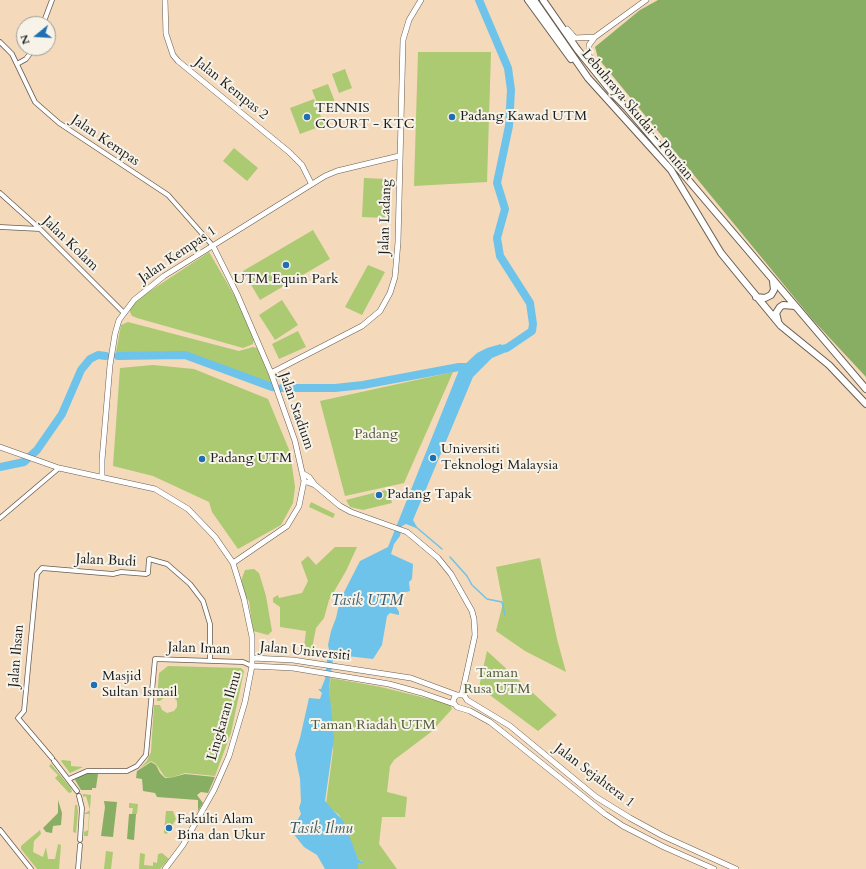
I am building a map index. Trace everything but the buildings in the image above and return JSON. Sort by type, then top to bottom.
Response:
[{"type":"highway","points":[[528,0],[566,53],[588,78]]},
{"type":"highway","name":"Lebuhraya Skudai - Pontian","points":[[534,0],[588,78],[671,170],[721,253],[756,296],[781,326],[829,365],[866,404]]},
{"type":"highway","name":"Lebuhraya Skudai - Pontian","points":[[543,0],[576,49],[614,96],[627,108],[866,389]]},
{"type":"highway","points":[[756,296],[765,298],[771,295],[774,290],[773,281]]},
{"type":"highway","points":[[781,326],[777,318],[777,310],[783,305],[795,306]]},
{"type":"street","points":[[46,16],[52,0]]},
{"type":"street","name":"Jalan Kempas 2","points":[[165,0],[166,34],[173,55],[178,62],[289,152],[302,165],[311,184]]},
{"type":"street","name":"Jalan Ladang","points":[[271,373],[362,326],[380,311],[390,293],[395,277],[399,234],[399,156],[403,40],[409,20],[421,0]]},
{"type":"street","points":[[543,0],[575,38],[586,39],[595,37]]},
{"type":"street","points":[[627,108],[589,56],[590,45],[595,37],[646,0]]},
{"type":"street","name":"Jalan Kempas","points":[[0,42],[8,48],[17,64],[29,92],[35,102],[44,111],[97,149],[168,195],[213,246]]},
{"type":"street","points":[[17,64],[26,60],[29,56]]},
{"type":"street","name":"Jalan Kempas 1","points":[[102,476],[110,365],[115,334],[124,313],[134,300],[164,276],[311,184],[337,171],[399,156]]},
{"type":"street","name":"Jalan Kolam","points":[[0,193],[40,229],[124,313]]},
{"type":"street","points":[[0,227],[19,230],[40,229]]},
{"type":"street","name":"Jalan Stadium","points":[[213,246],[237,294],[271,373],[295,441],[304,481],[299,506],[287,526],[233,563]]},
{"type":"street","name":"Lingkaran Ilmu","points":[[0,447],[60,468],[102,476],[155,489],[188,509],[215,537],[233,563],[244,598],[252,637],[252,666],[245,702],[229,756],[199,819],[176,856],[165,869]]},
{"type":"street","points":[[0,518],[60,468]]},
{"type":"street","points":[[302,473],[309,477],[315,486]]},
{"type":"street","points":[[304,481],[315,486],[340,506],[351,512],[407,532],[438,558],[451,574],[472,611],[475,636],[460,694],[453,700],[454,704],[479,715],[490,722],[605,814],[640,835],[714,869]]},
{"type":"street","name":"Jalan Budi","points":[[34,594],[37,574],[42,568],[113,574],[120,572],[146,574],[148,573],[149,559],[167,564],[190,584],[203,602],[210,624],[210,661]]},
{"type":"street","name":"Jalan Ihsan","points":[[34,594],[24,711],[18,718],[69,779]]},
{"type":"street","name":"Jalan Universiti","points":[[243,662],[252,658],[293,660],[334,666],[411,678],[460,694]]},
{"type":"street","name":"Jalan Iman","points":[[69,779],[87,771],[127,771],[137,766],[146,755],[154,659],[243,662]]},
{"type":"street","name":"Jalan Universiti","points":[[243,662],[252,666],[293,668],[333,674],[407,689],[454,704]]},
{"type":"street","points":[[460,694],[467,700],[467,704],[461,708]]},
{"type":"street","name":"Jalan Sejahtera 1","points":[[467,700],[510,726],[596,797],[653,831],[734,869]]},
{"type":"street","points":[[69,779],[78,794],[82,808],[78,869]]},
{"type":"street","points":[[570,786],[576,779]]},
{"type":"street","points":[[590,802],[596,797]]},
{"type":"street","points":[[0,830],[31,869]]},
{"type":"green space","points":[[658,0],[866,0],[866,377],[812,319],[598,58],[595,47],[640,10]]},
{"type":"green space","name":"Padang Kawad UTM","points":[[418,52],[491,52],[487,182],[414,186]]},
{"type":"green space","points":[[345,69],[352,88],[339,93],[332,74]]},
{"type":"green space","points":[[328,84],[335,102],[319,108],[312,90]]},
{"type":"green space","name":"TENNIS COURT - KTC","points":[[314,99],[324,125],[300,134],[290,108]]},
{"type":"green space","points":[[234,148],[258,168],[247,181],[223,161]]},
{"type":"green space","points":[[364,178],[386,179],[385,218],[362,217]]},
{"type":"green space","name":"UTM Equin Park","points":[[313,230],[330,259],[260,300],[243,271]]},
{"type":"green space","points":[[209,252],[237,300],[254,339],[253,344],[243,348],[137,318],[132,316],[130,312],[130,308],[138,299]]},
{"type":"green space","name":"UTM Equin Park","points":[[368,265],[385,272],[362,315],[345,307]]},
{"type":"green space","points":[[282,300],[298,325],[275,340],[259,315]]},
{"type":"green space","points":[[128,322],[239,351],[253,347],[257,348],[273,385],[184,353],[118,355],[116,352],[121,325]]},
{"type":"green space","points":[[298,331],[306,347],[279,359],[272,344]]},
{"type":"green space","name":"Padang UTM","points":[[153,365],[194,369],[268,399],[290,452],[295,487],[293,503],[281,525],[238,549],[212,512],[209,502],[153,476],[113,466],[120,368]]},
{"type":"green space","name":"Padang","points":[[453,372],[404,483],[345,496],[320,401]]},
{"type":"green space","name":"Padang Tapak","points":[[389,489],[392,503],[363,510],[350,507],[346,500]]},
{"type":"green space","points":[[311,502],[335,514],[333,518],[309,507]]},
{"type":"green space","points":[[335,547],[357,547],[346,571],[329,600],[324,618],[316,628],[311,653],[307,653],[308,647],[304,647],[306,631],[280,627],[280,607],[273,602],[273,598],[278,595],[279,598],[302,593],[308,581],[301,562],[308,556],[316,565]]},
{"type":"green space","points":[[540,558],[557,639],[566,672],[525,651],[496,631],[503,603],[496,567]]},
{"type":"green space","points":[[254,569],[259,573],[266,596],[272,631],[268,635],[253,631],[249,601],[246,598],[241,581],[245,570]]},
{"type":"green space","name":"Taman Rusa UTM","points":[[487,651],[557,715],[538,731],[479,687]]},
{"type":"green space","points":[[168,666],[241,668],[244,671],[231,733],[215,776],[185,773],[170,778],[165,777],[156,764],[151,761],[140,768],[147,761],[151,752],[154,705],[160,705],[162,710],[167,713],[174,711],[177,707],[177,701],[173,696],[166,696],[160,701],[157,701],[159,673]]},
{"type":"green space","name":"Taman Riadah UTM","points":[[331,678],[381,687],[450,704],[452,709],[431,732],[394,760],[390,766],[387,792],[407,797],[405,817],[382,817],[379,844],[397,869],[358,869],[358,863],[362,861],[358,859],[339,815],[326,804],[333,751],[329,688]]},
{"type":"green space","points":[[61,761],[71,761],[71,766],[83,767],[70,773]]},
{"type":"green space","points":[[151,762],[156,765],[160,773],[165,778],[185,774],[215,777],[208,793],[201,792],[197,795],[203,803],[198,811],[198,800],[157,797],[155,793],[143,791],[142,779],[136,778],[137,771]]},
{"type":"green space","points":[[51,764],[71,788],[72,792],[69,793],[55,778],[58,775],[49,766]]},
{"type":"green space","points":[[88,773],[98,774],[96,788],[92,788],[92,790],[81,790],[74,778]]},
{"type":"green space","points":[[83,794],[91,795],[90,810],[86,796],[83,797]]},
{"type":"green space","points":[[58,800],[62,813],[61,825],[53,826],[52,833],[46,832],[43,828],[58,813]]},
{"type":"green space","points":[[104,801],[117,802],[113,837],[101,836],[105,807]]},
{"type":"green space","points":[[129,803],[138,804],[137,814],[132,814],[133,808],[129,808]]},
{"type":"green space","points":[[75,805],[77,805],[78,811],[76,833],[73,832]]},
{"type":"green space","points":[[90,810],[88,836],[84,836],[84,832],[88,830],[89,814],[84,814]]},
{"type":"green space","points":[[166,811],[173,811],[176,819],[167,834],[164,833]]},
{"type":"green space","points":[[129,814],[136,814],[134,840],[127,839]]},
{"type":"green space","points":[[40,830],[41,834],[34,841],[33,852],[43,857],[46,847],[48,859],[55,859],[58,844],[61,845],[59,869],[37,869],[21,849],[21,846]]},
{"type":"green space","points":[[106,851],[113,852],[111,869],[104,869]]},
{"type":"green space","points":[[140,853],[145,854],[144,865],[153,866],[153,862],[157,863],[158,854],[162,853],[169,859],[160,869],[139,869]]},
{"type":"water","points":[[501,344],[504,353],[492,358],[473,377],[413,520],[417,527],[416,528],[406,524],[402,526],[400,536],[394,544],[391,554],[413,564],[412,579],[409,582],[410,591],[396,595],[393,601],[399,615],[390,613],[387,616],[382,645],[373,659],[347,656],[341,653],[336,654],[335,659],[333,660],[329,688],[334,738],[325,801],[344,822],[358,859],[364,863],[358,863],[358,869],[325,869],[317,855],[304,847],[292,832],[292,829],[301,814],[299,808],[301,802],[300,779],[295,754],[309,698],[320,699],[322,693],[318,689],[321,689],[325,679],[327,660],[330,654],[328,645],[340,600],[360,561],[388,547],[459,370],[477,353]]},
{"type":"waterway","points":[[479,0],[508,68],[511,90],[509,126],[497,183],[505,209],[497,238],[500,256],[530,303],[533,324],[532,331],[507,348],[493,351]]},
{"type":"waterway","points":[[0,467],[24,462],[37,450],[62,414],[81,370],[90,359],[98,355],[106,356]]},
{"type":"waterway","points":[[118,356],[185,355],[272,387]]},
{"type":"waterway","points":[[282,388],[335,388],[363,385],[459,367],[471,367]]},
{"type":"waterway","points":[[416,527],[442,549]]},
{"type":"waterway","points":[[450,557],[467,576],[472,585],[487,599],[502,602],[505,615]]},
{"type":"place","name":"TENNIS COURT - KTC","points":[[307,117]]},
{"type":"place","name":"Padang Kawad UTM","points":[[452,117]]},
{"type":"place","name":"UTM Equin Park","points":[[286,265]]},
{"type":"place","name":"Universiti Teknologi Malaysia","points":[[433,458]]},
{"type":"place","name":"Padang UTM","points":[[202,459]]},
{"type":"place","name":"Padang Tapak","points":[[379,495]]},
{"type":"place","name":"Masjid Sultan Ismail","points":[[94,685]]},
{"type":"place","name":"Fakulti Alam Bina dan Ukur","points":[[169,828]]},
{"type":"water label","name":"Tasik UTM","points":[[367,602]]},
{"type":"water label","name":"Tasik Ilmu","points":[[321,830]]}]
